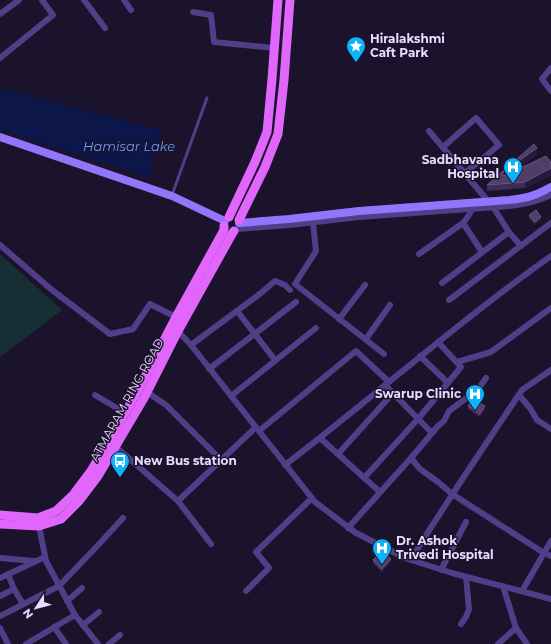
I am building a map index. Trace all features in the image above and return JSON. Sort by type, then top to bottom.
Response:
[{"type":"main road","name":"ATMARAM RING ROAD","points":[[0,515],[38,518],[56,511],[73,496],[91,471],[136,394],[224,230],[226,221],[255,162],[267,132],[278,0]]},
{"type":"main road","name":"ATMARAM RING ROAD","points":[[0,524],[39,526],[61,519],[79,501],[98,476],[147,392],[178,331],[232,234],[238,226],[265,167],[278,134],[290,0]]},
{"type":"main road","points":[[0,137],[172,196],[226,221]]},
{"type":"main road","points":[[226,221],[227,230],[230,232],[238,226],[358,211],[464,204],[491,204],[526,198],[551,187]]},
{"type":"main road","points":[[226,221],[234,216],[238,226]]},
{"type":"street","points":[[0,14],[19,0]]},
{"type":"street","points":[[0,58],[53,15],[42,0]]},
{"type":"street","points":[[84,0],[105,28]]},
{"type":"street","points":[[124,0],[131,10]]},
{"type":"street","points":[[193,12],[211,15],[214,42],[274,48]]},
{"type":"street","points":[[551,68],[542,79],[551,90]]},
{"type":"street","points":[[443,147],[476,118],[499,146],[465,173]]},
{"type":"street","points":[[429,130],[491,204],[509,232],[521,246]]},
{"type":"street","points":[[480,191],[486,186]]},
{"type":"street","points":[[238,226],[314,223],[359,217],[472,209],[491,204],[510,206],[527,204],[551,195]]},
{"type":"street","points":[[419,254],[463,223],[469,216],[472,209]]},
{"type":"street","points":[[314,223],[316,251],[294,284],[384,354]]},
{"type":"street","points":[[463,223],[482,252]]},
{"type":"street","points":[[449,300],[551,223]]},
{"type":"street","points":[[442,283],[509,232]]},
{"type":"street","points":[[0,244],[52,290],[110,334],[133,328],[150,304],[176,317]]},
{"type":"street","points":[[286,465],[420,356],[551,256]]},
{"type":"street","points":[[191,345],[275,281],[290,290]]},
{"type":"street","points":[[339,319],[364,285]]},
{"type":"street","points":[[209,369],[296,302]]},
{"type":"street","points":[[366,339],[390,305]]},
{"type":"street","points":[[457,362],[491,352],[551,308]]},
{"type":"street","points":[[237,311],[275,360]]},
{"type":"street","points":[[231,396],[316,328]]},
{"type":"street","points":[[178,331],[191,345],[315,502],[348,528],[405,558],[441,570],[551,599]]},
{"type":"street","points":[[364,478],[418,419],[461,367],[438,342]]},
{"type":"street","points":[[178,501],[220,460],[356,351],[387,383],[393,393],[432,433]]},
{"type":"street","points":[[420,356],[448,384]]},
{"type":"street","points":[[412,560],[419,546],[452,494],[522,390],[551,370]]},
{"type":"street","points":[[348,528],[444,421],[449,411],[479,388],[486,378]]},
{"type":"street","points":[[147,392],[166,404],[220,460]]},
{"type":"street","points":[[338,454],[393,393]]},
{"type":"street","points":[[95,395],[125,413]]},
{"type":"street","points":[[519,395],[538,420],[551,429]]},
{"type":"street","points":[[320,438],[380,492]]},
{"type":"street","points":[[116,447],[178,501],[210,544]]},
{"type":"street","points":[[411,458],[420,469],[452,494],[551,556]]},
{"type":"street","points":[[246,591],[269,568],[256,552],[312,498]]},
{"type":"street","points":[[0,616],[59,586],[123,518]]},
{"type":"street","points":[[441,570],[466,522]]},
{"type":"street","points":[[39,526],[46,561],[75,615],[98,644]]},
{"type":"street","points":[[522,591],[551,541]]},
{"type":"street","points":[[0,578],[45,557]]},
{"type":"street","points":[[0,558],[35,562]]},
{"type":"street","points":[[8,574],[14,589],[24,604]]},
{"type":"street","points":[[461,624],[469,609],[466,577]]},
{"type":"street","points":[[503,586],[516,628],[527,644]]},
{"type":"street","points":[[67,601],[82,588]]},
{"type":"street","points":[[0,596],[14,589]]},
{"type":"street","points":[[83,625],[99,612]]},
{"type":"street","points":[[31,643],[75,615]]},
{"type":"street","points":[[54,627],[66,644]]},
{"type":"street","points":[[0,628],[8,644]]},
{"type":"street","points":[[498,644],[516,628]]},
{"type":"street","points":[[109,644],[120,635]]},
{"type":"lane","points":[[172,196],[207,98]]},
{"type":"green space","points":[[0,254],[62,310],[0,357]]},
{"type":"water","name":"Hamisar Lake","points":[[0,88],[161,130],[149,178],[0,130]]},
{"type":"building","points":[[534,144],[537,148],[502,173],[504,176],[546,156],[551,162],[551,168],[525,182],[487,185]]},
{"type":"building","points":[[536,210],[541,217],[535,222],[529,215]]},
{"type":"building","points":[[473,399],[485,406],[480,414],[468,406]]},
{"type":"building","points":[[382,551],[391,559],[382,569],[373,560]]},
{"type":"place","name":"Hiralakshmi Caft Park","points":[[356,63]]},
{"type":"place","name":"Sadbhavana Hospital","points":[[513,184]]},
{"type":"place","name":"Swarup Clinic","points":[[475,411]]},
{"type":"place","name":"New Bus station","points":[[120,478]]},
{"type":"place","name":"Dr. Ashok Trivedi Hospital","points":[[382,565]]}]
